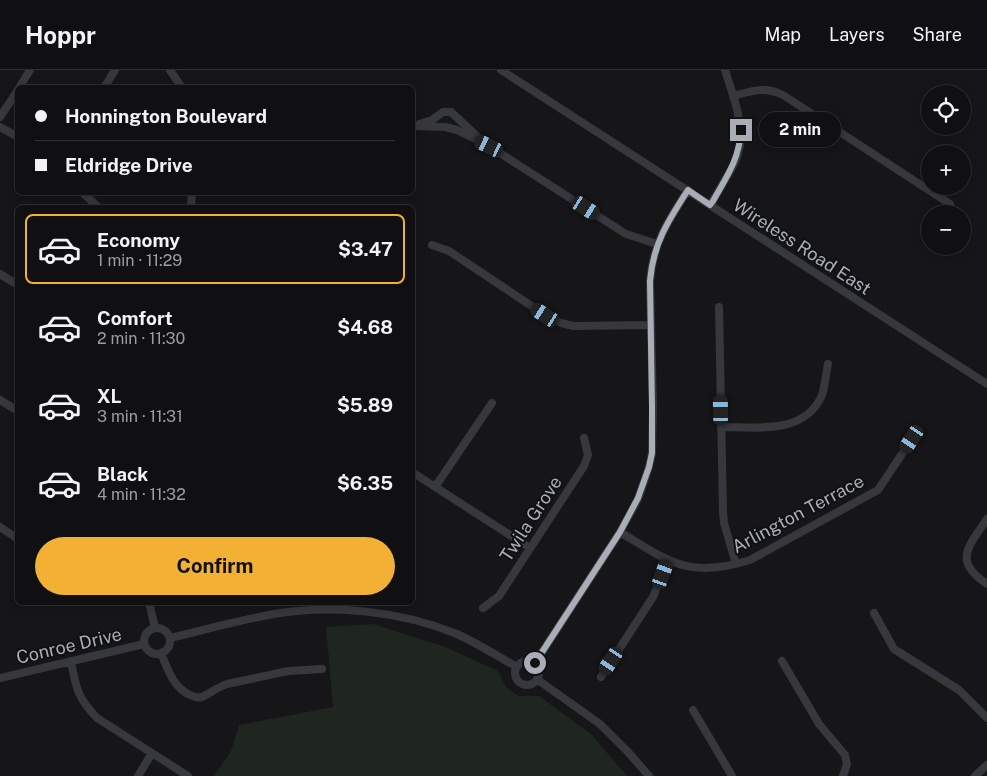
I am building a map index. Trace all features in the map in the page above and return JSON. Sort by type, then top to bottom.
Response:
[{"type":"street","points":[[21,85],[30,70]]},
{"type":"street","points":[[106,85],[115,70]]},
{"type":"street","points":[[170,70],[180,85]]},
{"type":"street","name":"Wireless Road East","points":[[501,70],[987,384]]},
{"type":"street","points":[[710,205],[733,166],[738,152],[741,130],[725,70]]},
{"type":"street","points":[[733,96],[759,89],[768,89],[783,95],[950,204]]},
{"type":"street","points":[[0,117],[15,94]]},
{"type":"street","points":[[415,125],[432,120],[443,112],[451,112],[489,146]]},
{"type":"street","points":[[415,126],[445,127],[457,130],[489,146],[626,234],[657,244]]},
{"type":"street","points":[[0,127],[15,136]]},
{"type":"street","points":[[535,663],[620,532],[638,498],[652,453],[650,281],[652,263],[657,244],[671,216],[688,190]]},
{"type":"street","points":[[85,195],[96,205]]},
{"type":"street","points":[[432,245],[449,251],[545,315],[561,323],[586,327],[651,325]]},
{"type":"street","points":[[0,274],[15,283]]},
{"type":"street","points":[[719,307],[723,512],[724,523],[736,564]]},
{"type":"street","points":[[721,427],[778,427],[797,422],[814,409],[819,400],[825,384],[828,364]]},
{"type":"street","points":[[0,400],[15,409]]},
{"type":"street","points":[[435,487],[492,403]]},
{"type":"street","name":"Twila Grove","points":[[484,608],[499,596],[584,466],[588,455],[584,438]]},
{"type":"street","name":"Arlington Terrace","points":[[620,532],[668,561],[697,569],[720,568],[750,560],[878,490],[912,439]]},
{"type":"street","points":[[415,474],[530,548]]},
{"type":"street","points":[[987,520],[969,547],[967,560],[972,572],[987,584]]},
{"type":"street","points":[[0,527],[15,537]]},
{"type":"street","points":[[601,677],[653,598],[668,561]]},
{"type":"street","points":[[150,605],[155,628]]},
{"type":"street","points":[[170,638],[258,617],[326,606],[402,618],[457,634],[517,667]]},
{"type":"street","points":[[874,613],[894,649],[959,690],[987,718]]},
{"type":"street","points":[[155,628],[165,630],[170,638],[168,648],[162,654],[150,652],[144,644],[146,633],[155,628]]},
{"type":"street","name":"Conroe Drive","points":[[0,678],[144,644]]},
{"type":"street","points":[[162,654],[174,682],[186,692],[198,698],[227,684],[288,671],[322,669]]},
{"type":"street","points":[[71,661],[76,688],[87,708],[97,718],[188,776]]},
{"type":"street","points":[[525,661],[535,663],[540,670],[538,680],[531,686],[521,684],[515,676],[517,667],[525,661]]},
{"type":"street","points":[[782,661],[819,724],[845,755],[847,764],[843,776]]},
{"type":"street","points":[[538,680],[600,724],[649,776]]},
{"type":"street","points":[[694,710],[732,776]]},
{"type":"street","points":[[138,776],[152,753]]},
{"type":"street","points":[[975,776],[987,766]]},
{"type":"shaded area","points":[[373,624],[445,647],[498,671],[506,687],[518,696],[539,696],[591,734],[627,776],[214,776],[231,751],[239,725],[333,707],[326,627]]},
{"type":"route","points":[[535,663],[633,510],[649,467],[652,453],[650,281],[657,244],[671,216],[688,190],[710,205],[713,201],[733,166],[738,152],[741,130]]}]
